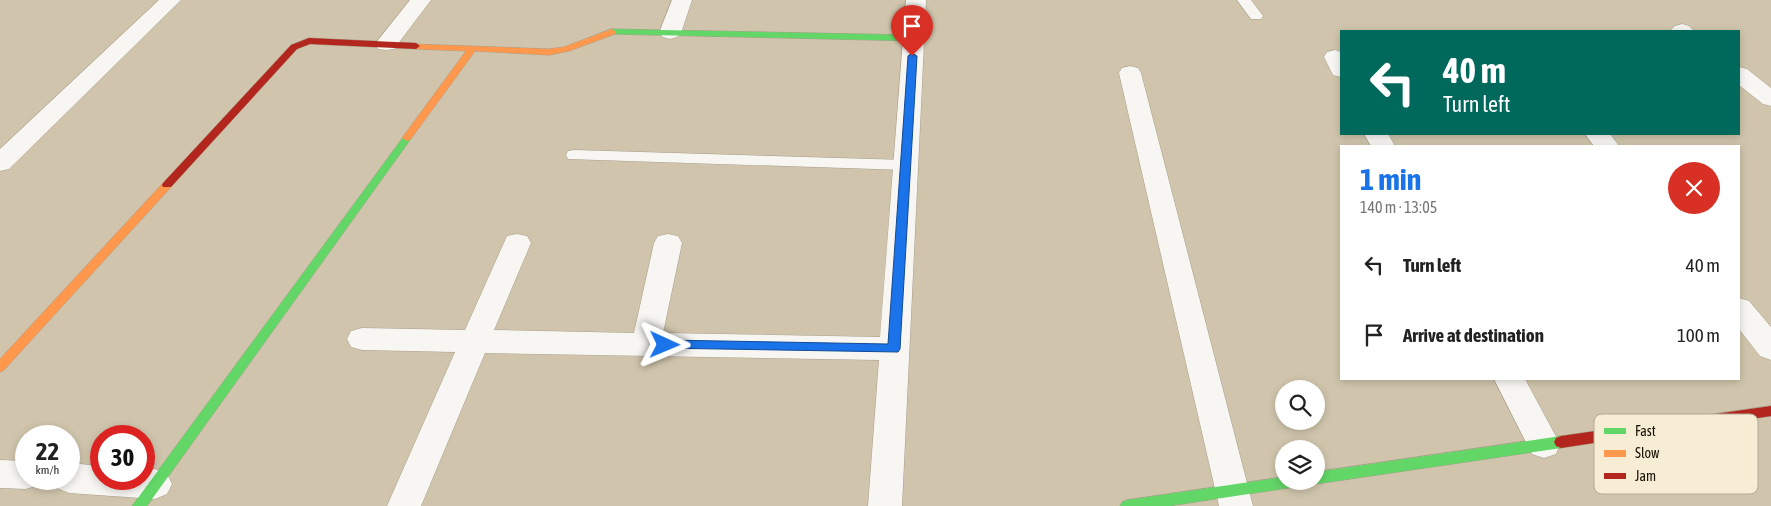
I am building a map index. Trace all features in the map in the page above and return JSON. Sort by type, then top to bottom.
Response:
[{"type":"street","points":[[0,163],[170,0]]},
{"type":"street","points":[[386,44],[421,0]]},
{"type":"street","points":[[670,33],[682,0]]},
{"type":"street","points":[[885,506],[916,0]]},
{"type":"street","points":[[0,368],[294,47],[309,41],[549,52],[575,47],[597,36],[612,32],[914,38]]},
{"type":"street","points":[[80,480],[147,495],[472,49]]},
{"type":"street","points":[[1130,73],[1234,498]]},
{"type":"street","points":[[1740,75],[1771,99]]},
{"type":"street","points":[[1598,135],[1606,145]]},
{"type":"street","points":[[404,506],[517,243]]},
{"type":"street","points":[[646,344],[668,243]]},
{"type":"street","points":[[1740,309],[1771,348]]},
{"type":"street","points":[[362,339],[894,349]]},
{"type":"street","points":[[1510,380],[1544,444]]},
{"type":"street","points":[[1750,414],[1771,411]]},
{"type":"street","points":[[1325,477],[1594,437]]},
{"type":"street","points":[[0,474],[15,475]]},
{"type":"street","points":[[1127,506],[1234,498],[1275,487]]},
{"type":"lane","points":[[1244,0],[1256,16]]},
{"type":"lane","points":[[574,155],[906,165]]},
{"type":"traffic: fast","points":[[612,32],[914,38]]},
{"type":"traffic: fast","points":[[139,506],[407,138]]},
{"type":"traffic: fast","points":[[1325,477],[1561,442]]},
{"type":"traffic: fast","points":[[1127,506],[1275,484]]},
{"type":"traffic: slow","points":[[416,46],[549,52],[566,49],[612,32]]},
{"type":"traffic: slow","points":[[407,138],[472,49]]},
{"type":"traffic: slow","points":[[0,367],[167,185]]},
{"type":"traffic: jam","points":[[167,185],[294,47],[309,41],[416,46]]},
{"type":"traffic: jam","points":[[1751,414],[1771,411]]},
{"type":"traffic: jam","points":[[1561,442],[1594,437]]},
{"type":"route","points":[[665,345],[894,349],[912,56]]}]
